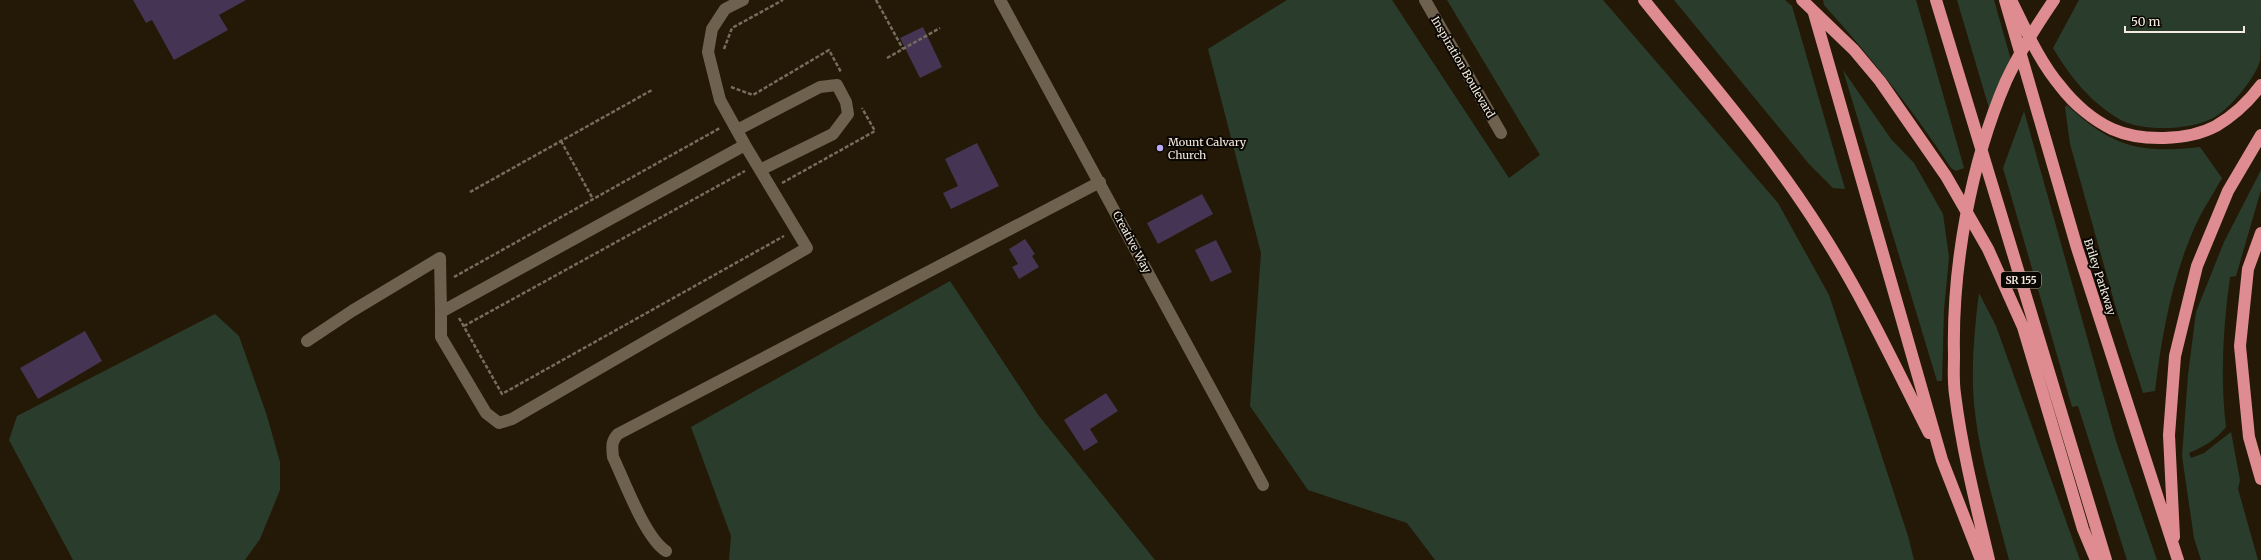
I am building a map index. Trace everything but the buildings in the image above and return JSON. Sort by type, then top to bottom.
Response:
[{"type":"highway","points":[[1644,0],[1769,157],[1822,232],[1859,294],[1942,460],[1981,560]]},
{"type":"highway","points":[[1802,0],[1854,50],[1880,81],[1946,176],[1988,249],[2023,327],[2083,529],[2096,560]]},
{"type":"highway","points":[[1810,0],[1942,460]]},
{"type":"highway","name":"SR 155","points":[[1936,0],[2106,560]]},
{"type":"highway","name":"Briley Parkway","points":[[2006,0],[2077,248],[2176,556]]},
{"type":"highway","points":[[2011,0],[2048,70],[2061,88],[2084,111],[2113,129],[2146,137],[2178,137],[2196,132],[2215,126],[2232,114],[2261,85]]},
{"type":"highway","points":[[1989,560],[1971,487],[1955,393],[1953,314],[1962,240],[1972,190],[1989,129],[2007,80],[2039,21],[2054,0]]},
{"type":"highway","points":[[2176,556],[2170,435],[2175,356],[2197,266],[2228,191],[2261,135]]},
{"type":"highway","points":[[2261,233],[2248,269],[2240,346],[2249,437],[2261,479]]},
{"type":"street","points":[[307,341],[352,311],[440,258],[441,337],[486,413],[499,423],[512,419],[807,248],[754,169],[745,145],[720,100],[708,52],[712,29],[725,9],[742,0]]},
{"type":"street","name":"Creative Way","points":[[1000,0],[1263,485]]},
{"type":"street","name":"Inspiration Boulevard","points":[[1425,0],[1501,133]]},
{"type":"street","points":[[737,130],[820,87],[837,85],[846,102],[848,114],[833,134],[754,169]]},
{"type":"street","points":[[441,312],[745,145]]},
{"type":"street","points":[[666,551],[660,547],[649,533],[613,457],[612,446],[614,438],[618,434],[1100,182]]},
{"type":"path","points":[[876,0],[903,49]]},
{"type":"path","points":[[887,58],[940,28]]},
{"type":"path","points":[[470,192],[652,90]]},
{"type":"path","points":[[454,276],[724,126]]},
{"type":"path","points":[[561,141],[592,199]]},
{"type":"path","points":[[464,326],[754,169]]},
{"type":"path","points":[[456,312],[502,394],[786,235]]},
{"type":"green space","points":[[1287,0],[1392,0],[1509,178],[1540,155],[1447,0],[1603,0],[1778,203],[1829,295],[1908,536],[1914,560],[1435,560],[1407,523],[1308,490],[1250,406],[1261,253],[1208,49]]},
{"type":"green space","points":[[1674,0],[1785,0],[1792,6],[1845,189],[1833,188],[1809,164]]},
{"type":"green space","points":[[1823,0],[1916,0],[1964,168],[1956,171],[1951,168],[1907,105],[1875,64],[1824,5]]},
{"type":"green space","points":[[1957,0],[1994,0],[2011,60],[1989,108]]},
{"type":"green space","points":[[2079,0],[2261,0],[2260,61],[2253,76],[2241,93],[2234,101],[2213,118],[2192,125],[2167,128],[2154,128],[2130,124],[2110,113],[2091,98],[2067,70],[2053,48]]},
{"type":"green space","points":[[1843,70],[1891,139],[1914,163],[1943,214],[1949,257],[1944,310],[1942,381],[1937,381]]},
{"type":"green space","points":[[2067,105],[2098,130],[2113,139],[2128,144],[2143,148],[2160,149],[2200,147],[2222,178],[2199,218],[2182,259],[2175,281],[2161,347],[2155,391],[2143,393],[2117,312],[2070,144],[2065,107]]},
{"type":"green space","points":[[2024,111],[2116,441],[2157,560],[2127,560],[2078,406],[2072,407],[2003,168]]},
{"type":"green space","points":[[2261,170],[2261,190],[2236,276],[2230,277],[2223,352],[2223,390],[2226,427],[2209,443],[2189,453],[2191,458],[2204,453],[2231,432],[2240,480],[2238,489],[2258,560],[2201,560],[2194,538],[2182,456],[2188,375],[2196,312],[2224,242]]},
{"type":"green space","points":[[950,281],[1039,416],[1155,560],[729,560],[731,536],[691,427]]},
{"type":"green space","points":[[1979,293],[1996,326],[2080,560],[2009,560],[1986,474],[1975,409],[1973,387],[1973,352]]},
{"type":"green space","points":[[215,314],[239,336],[267,416],[280,462],[280,490],[260,539],[245,560],[73,560],[9,440],[17,416]]},
{"type":"place","name":"Mount Calvary Church","points":[[1160,148]]}]
